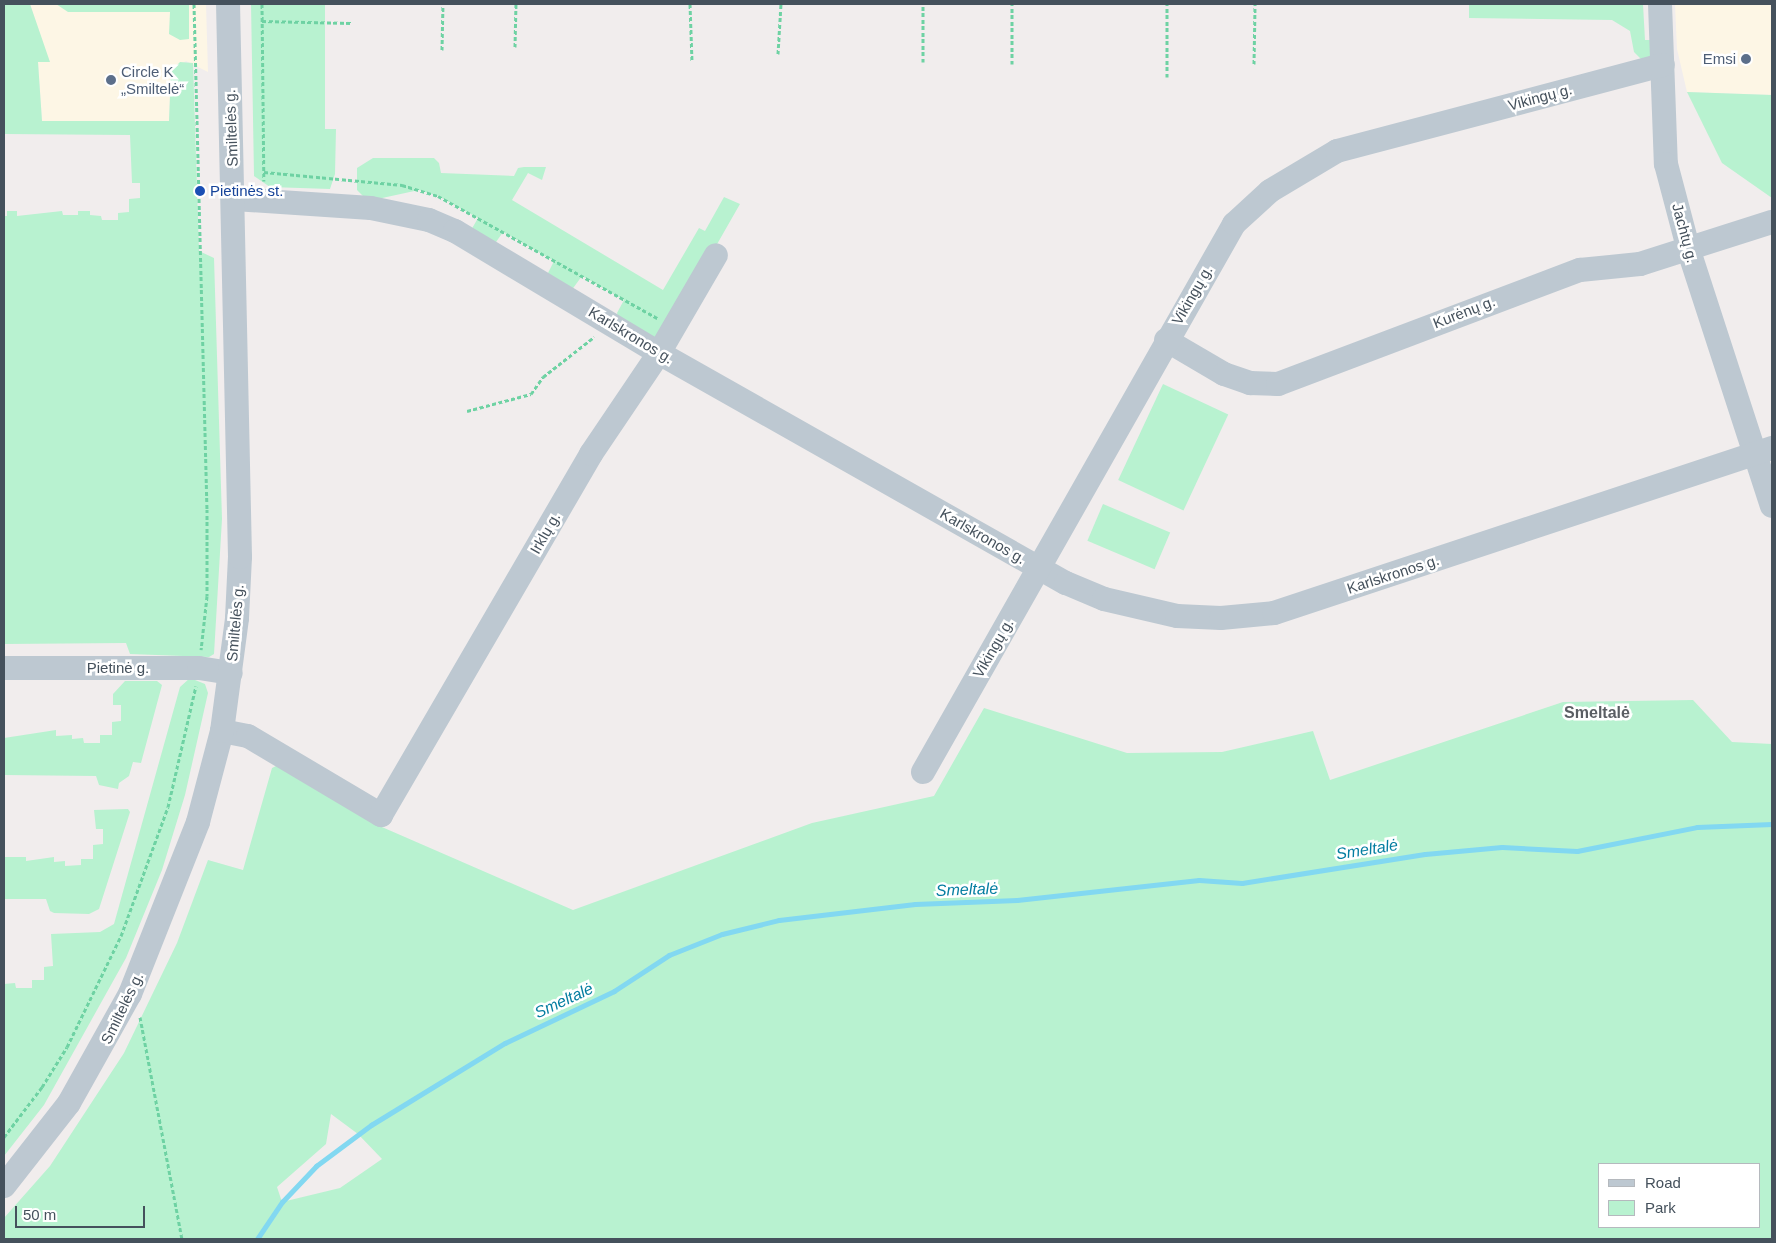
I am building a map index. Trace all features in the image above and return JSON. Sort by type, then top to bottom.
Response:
[{"type":"street","name":"Smiltelės g.","points":[[4,1186],[69,1102],[130,994],[198,822],[222,731],[231,673],[240,557],[234,199],[228,4]]},
{"type":"street","name":"Jachtų g.","points":[[1660,4],[1666,164],[1689,250],[1763,451],[1772,506]]},
{"type":"street","name":"Vikingų g.","points":[[923,772],[1166,340],[1234,224],[1270,191],[1304,168],[1337,151],[1663,65]]},
{"type":"street","name":"Karlskronos g.","points":[[234,199],[371,208],[428,220],[456,231],[659,353],[1038,568],[1104,599],[1177,616],[1220,618],[1274,614],[1763,451]]},
{"type":"street","name":"Kurėnų g.","points":[[1166,340],[1224,374],[1250,383],[1278,384],[1580,270],[1640,264],[1689,250],[1772,222]]},
{"type":"street","name":"Irklų g.","points":[[222,731],[248,736],[381,815],[591,454],[659,353],[716,254]]},
{"type":"street","name":"Pietinė g.","points":[[4,668],[199,668],[231,673]]},
{"type":"path","points":[[4,1138],[42,1087],[67,1047],[121,936],[168,807],[199,668],[207,596],[207,509],[194,4]]},
{"type":"path","points":[[262,4],[265,201]]},
{"type":"path","points":[[442,50],[443,4]]},
{"type":"path","points":[[515,47],[516,4]]},
{"type":"path","points":[[690,4],[692,62]]},
{"type":"path","points":[[778,54],[781,4]]},
{"type":"path","points":[[923,62],[924,4]]},
{"type":"path","points":[[1012,4],[1012,64]]},
{"type":"path","points":[[1166,77],[1167,4]]},
{"type":"path","points":[[1254,64],[1255,4]]},
{"type":"path","points":[[262,21],[351,23]]},
{"type":"path","points":[[467,411],[531,394],[544,377],[593,338],[605,320]]},
{"type":"path","points":[[130,994],[142,1020],[182,1239]]},
{"type":"shaded area","points":[[30,4],[206,4],[208,72],[186,61],[171,71],[169,121],[42,121],[38,62],[49,62]]},
{"type":"shaded area","points":[[1675,4],[1772,4],[1772,95],[1687,92],[1677,49]]},
{"type":"green space","points":[[4,4],[30,4],[50,62],[38,62],[42,121],[169,121],[171,71],[180,62],[193,63],[199,251],[214,258],[222,519],[214,654],[209,657],[130,654],[126,643],[4,644],[4,216],[7,216],[7,211],[17,211],[17,216],[62,211],[63,215],[78,215],[78,211],[90,211],[90,215],[101,216],[102,220],[118,220],[118,213],[129,212],[129,199],[140,198],[140,183],[132,183],[130,135],[4,134]]},
{"type":"green space","points":[[56,4],[189,4],[189,39],[180,40],[169,34],[170,12],[68,12]]},
{"type":"green space","points":[[251,4],[325,4],[325,129],[336,129],[335,174],[330,189],[270,187],[254,176]]},
{"type":"green space","points":[[1469,4],[1643,4],[1645,40],[1653,40],[1652,50],[1650,57],[1641,59],[1634,52],[1630,31],[1612,20],[1469,18]]},
{"type":"green space","points":[[1687,92],[1772,95],[1772,198],[1722,163]]},
{"type":"green space","points":[[373,158],[434,158],[439,163],[441,173],[514,176],[518,168],[546,167],[542,180],[528,173],[512,200],[663,290],[699,228],[705,231],[724,197],[740,204],[664,337],[657,341],[619,320],[617,313],[624,300],[582,276],[571,291],[546,277],[554,261],[503,232],[494,245],[470,232],[478,218],[438,196],[419,190],[373,200],[363,196],[357,190],[357,168]]},
{"type":"green space","points":[[1163,384],[1228,414],[1183,510],[1118,480]]},
{"type":"green space","points":[[1103,504],[1170,533],[1155,569],[1087,541]]},
{"type":"green space","points":[[190,678],[205,684],[208,693],[185,795],[162,870],[126,958],[44,1105],[4,1156],[4,984],[15,983],[16,988],[32,988],[32,980],[44,980],[44,967],[53,966],[51,934],[100,932],[114,924],[180,687]]},
{"type":"green space","points":[[125,681],[157,681],[162,685],[141,763],[133,762],[129,776],[119,783],[118,789],[99,785],[96,776],[4,775],[4,738],[56,730],[56,736],[72,735],[72,739],[83,738],[84,743],[100,743],[100,735],[112,735],[112,722],[121,721],[121,705],[113,705],[113,694]]},
{"type":"green space","points":[[1693,700],[1732,742],[1772,744],[1772,1239],[4,1239],[4,1218],[50,1166],[124,1053],[177,943],[208,860],[243,870],[272,768],[278,765],[375,824],[573,910],[812,823],[934,796],[984,708],[1127,753],[1222,752],[1313,731],[1330,780],[1563,702]],"holes":[[[331,1114],[358,1134],[382,1159],[340,1188],[282,1202],[277,1187],[326,1144]]]},
{"type":"green space","points":[[128,809],[130,812],[99,909],[89,914],[54,913],[50,911],[46,899],[4,899],[4,857],[26,857],[26,861],[54,857],[54,862],[65,861],[65,866],[81,865],[81,859],[93,859],[93,845],[103,844],[103,829],[96,829],[94,810]]},
{"type":"waterway","name":"Smeltalė","points":[[257,1239],[282,1202],[316,1166],[371,1125],[505,1043],[614,991],[669,955],[722,934],[779,920],[915,904],[1017,900],[1199,880],[1242,883],[1425,854],[1502,847],[1577,851],[1697,827],[1772,824]]},
{"type":"place","name":"Emsi","points":[[1746,59]]},
{"type":"place","name":"Circle K „Smiltelė“","points":[[111,80]]},
{"type":"place","name":"Pietinės st.","points":[[200,191]]},
{"type":"district","name":"Smeltalė","points":[[1597,713]]}]
